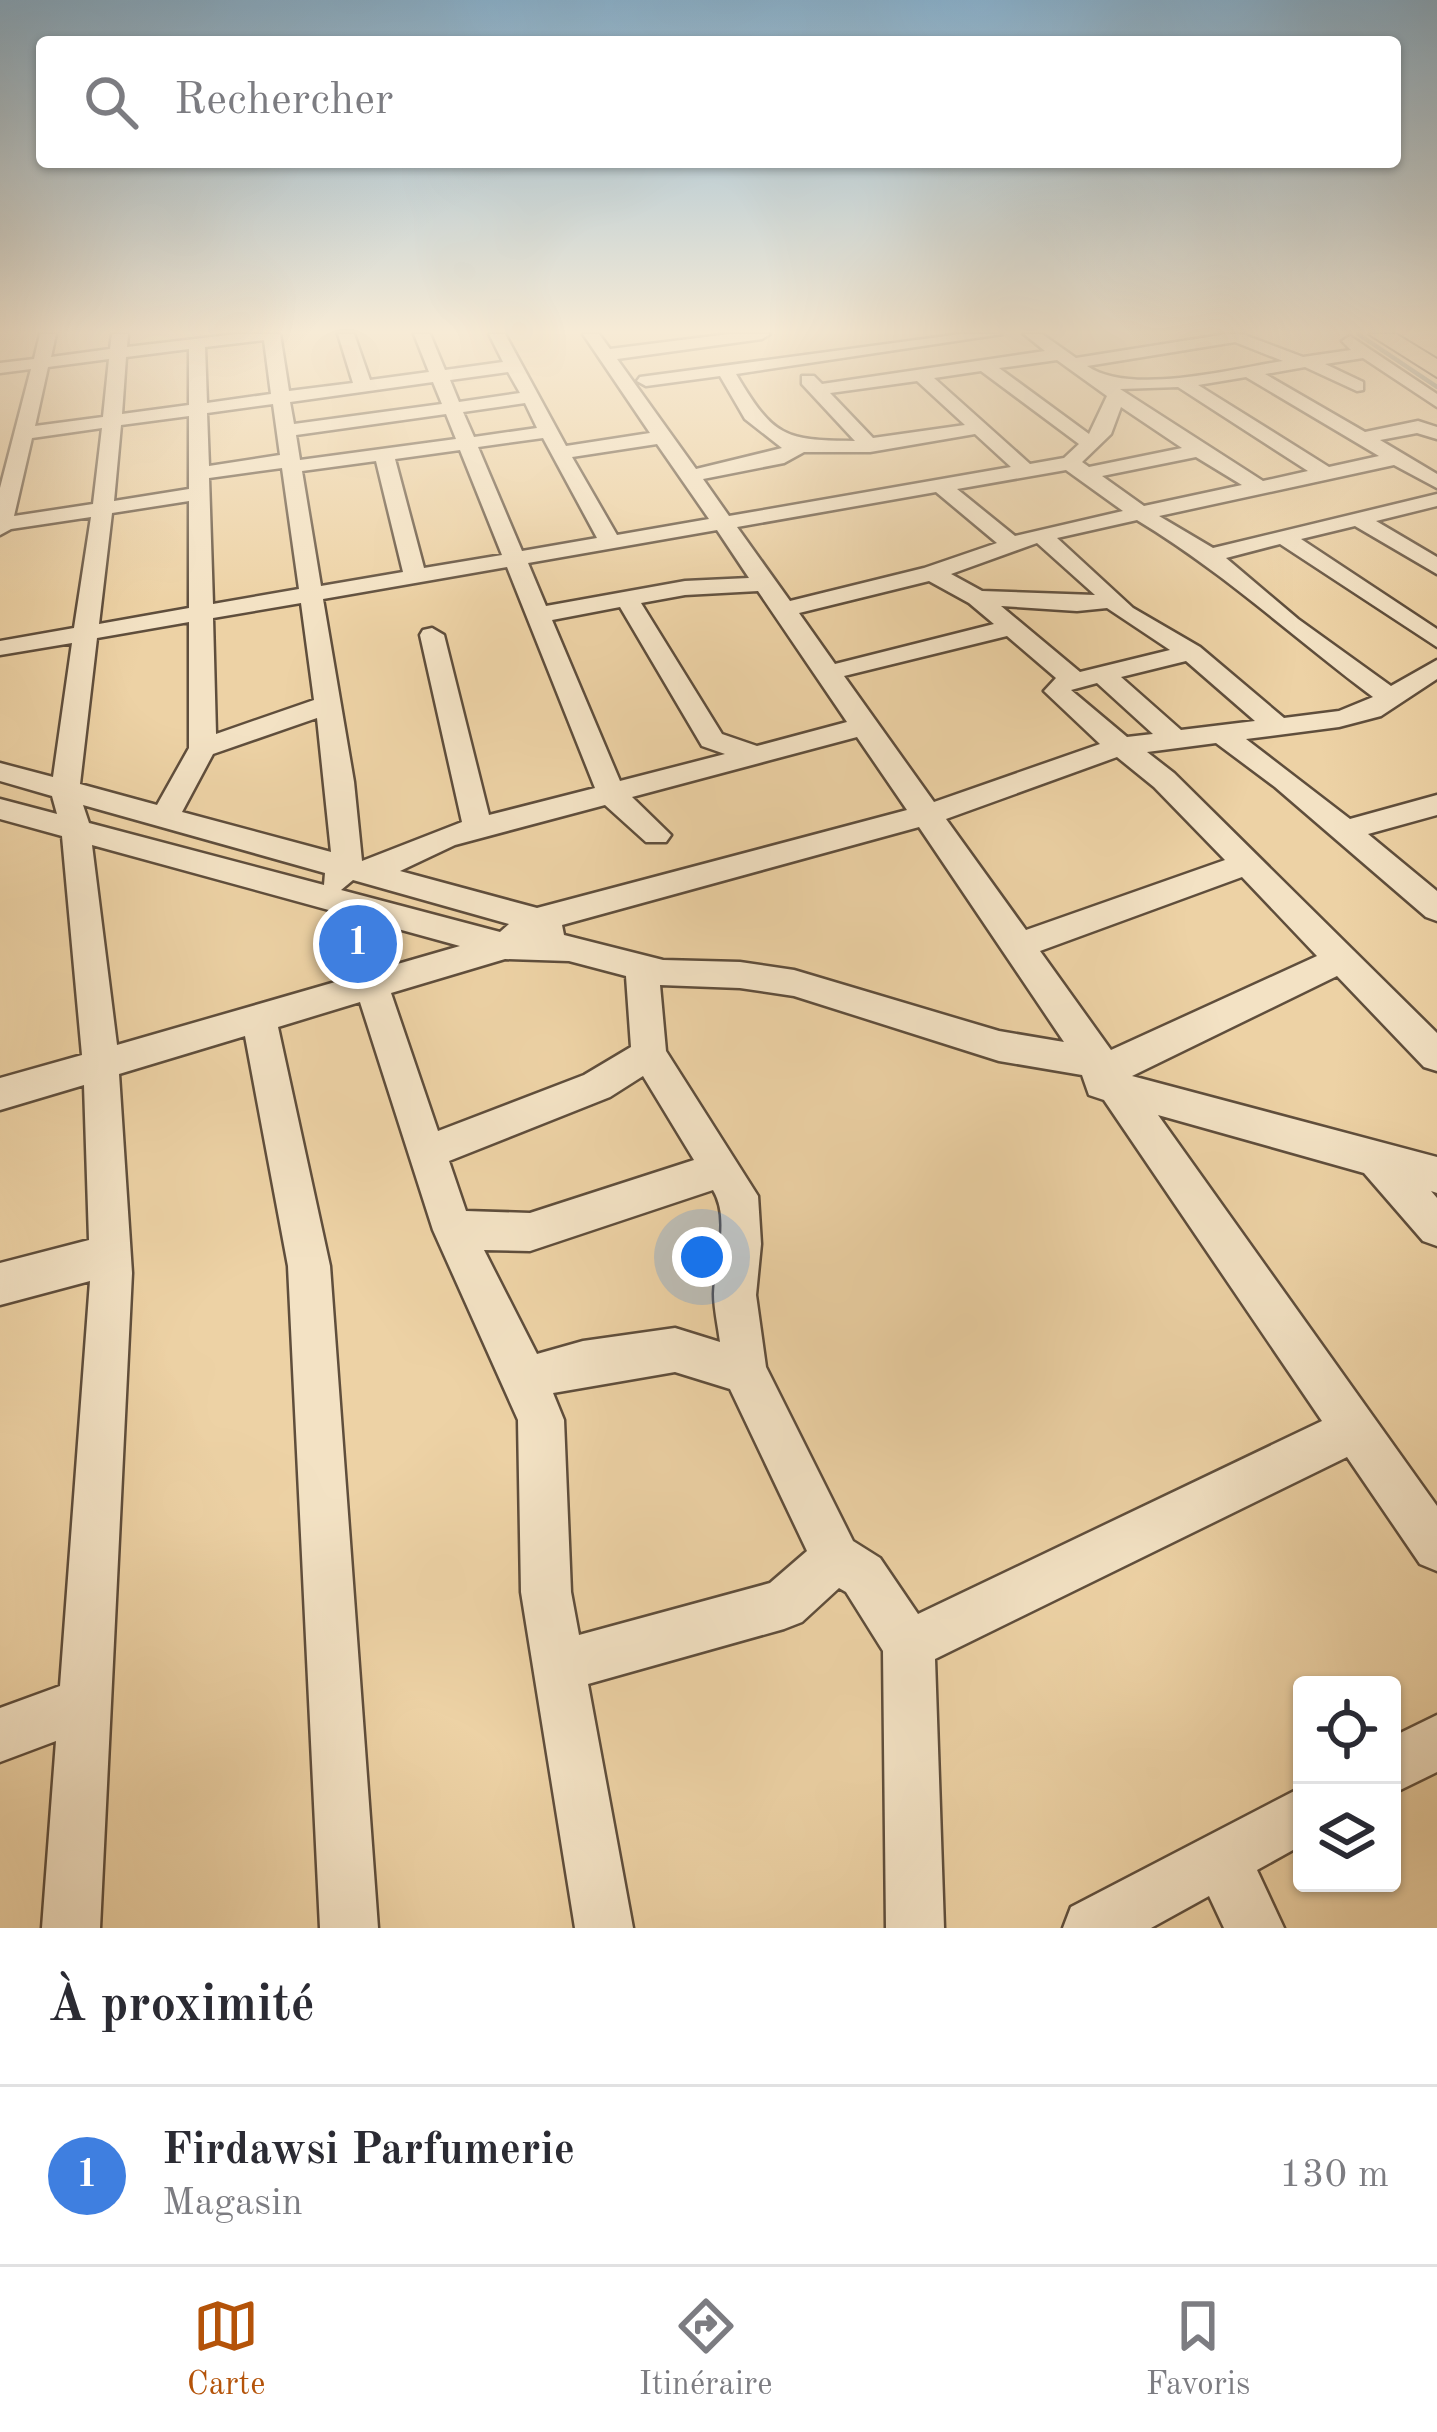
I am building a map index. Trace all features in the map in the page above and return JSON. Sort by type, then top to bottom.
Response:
[{"type":"street","points":[[26,424],[9,461],[1,526],[291,463],[549,432]]},
{"type":"street","points":[[0,429],[74,424]]},
{"type":"street","points":[[71,1928],[111,1273],[100,1064],[76,830],[65,790],[112,424]]},
{"type":"street","points":[[166,817],[203,748],[197,424]]},
{"type":"street","points":[[285,424],[308,595],[358,869]]},
{"type":"street","points":[[286,431],[337,424]]},
{"type":"street","points":[[460,424],[612,795],[656,835]]},
{"type":"street","points":[[545,424],[610,542]]},
{"type":"street","points":[[654,424],[1437,1547]]},
{"type":"street","points":[[764,424],[790,443],[870,446],[980,428]]},
{"type":"street","points":[[848,424],[870,446]]},
{"type":"street","points":[[976,424],[1025,470]]},
{"type":"street","points":[[1067,424],[1093,442]]},
{"type":"street","points":[[1077,468],[1106,424]]},
{"type":"street","points":[[1157,424],[1257,486]]},
{"type":"street","points":[[1247,424],[1323,472]]},
{"type":"street","points":[[1341,424],[1437,482]]},
{"type":"street","points":[[690,476],[777,459],[790,443],[851,427]]},
{"type":"street","points":[[1139,431],[1161,427]]},
{"type":"street","points":[[1364,437],[1418,427],[1437,433]]},
{"type":"street","points":[[1093,442],[1117,435]]},
{"type":"street","points":[[560,454],[663,437]]},
{"type":"street","points":[[0,648],[1025,470],[1077,468],[1198,451]]},
{"type":"street","points":[[384,454],[415,576]]},
{"type":"street","points":[[538,615],[685,588],[774,597],[932,573],[1040,536],[1398,458]]},
{"type":"street","points":[[1077,468],[1210,555],[1273,610],[1391,698]]},
{"type":"street","points":[[940,485],[1011,544]]},
{"type":"street","points":[[1210,555],[1437,500]]},
{"type":"street","points":[[1360,520],[1437,567]]},
{"type":"street","points":[[1040,536],[1137,622],[1191,652],[1276,725]]},
{"type":"street","points":[[1285,538],[1437,640]]},
{"type":"street","points":[[932,573],[977,598],[1075,681]]},
{"type":"street","points":[[977,598],[1077,604],[1112,600]]},
{"type":"street","points":[[627,599],[712,740],[753,754]]},
{"type":"street","points":[[827,673],[1013,626]]},
{"type":"street","points":[[432,635],[478,829]]},
{"type":"street","points":[[1191,652],[1061,684],[1057,691],[1118,747],[1138,756],[1164,780],[1243,865],[1437,1056]]},
{"type":"street","points":[[0,1094],[505,946],[537,920],[927,815],[1118,747],[1339,718],[1391,698],[1437,668]]},
{"type":"street","points":[[1102,675],[1176,740]]},
{"type":"street","points":[[203,748],[327,705]]},
{"type":"street","points":[[322,898],[358,869],[446,837],[865,726]]},
{"type":"street","points":[[1218,732],[1346,830],[1437,909]]},
{"type":"street","points":[[660,887],[656,835],[689,759],[712,740]]},
{"type":"street","points":[[0,772],[537,920],[568,948]]},
{"type":"street","points":[[0,808],[505,946],[568,948],[642,969],[794,983],[1437,1175]]},
{"type":"street","points":[[1346,830],[1434,810]]},
{"type":"street","points":[[1018,946],[1243,865]]},
{"type":"street","points":[[1106,1078],[1125,1059],[1340,959]]},
{"type":"street","points":[[642,969],[649,1054],[738,1196],[741,1244],[735,1294],[745,1370],[836,1558],[863,1575],[909,1645],[915,1928]]},
{"type":"street","points":[[371,985],[453,1230],[526,1378],[541,1420],[544,1576],[604,1928]]},
{"type":"street","points":[[259,1018],[310,1266],[349,1928]]},
{"type":"street","points":[[425,1154],[597,1086],[649,1054]]},
{"type":"street","points":[[1378,1161],[1437,1227]]},
{"type":"street","points":[[453,1230],[530,1232],[722,1168]]},
{"type":"street","points":[[0,1284],[88,1260],[101,1263],[111,1273]]},
{"type":"street","points":[[526,1378],[584,1363],[675,1349],[745,1370]]},
{"type":"street","points":[[909,1645],[1354,1429]]},
{"type":"street","points":[[558,1667],[784,1604],[836,1558]]},
{"type":"street","points":[[0,1735],[85,1703]]},
{"type":"street","points":[[1401,1762],[1437,1742]]},
{"type":"street","points":[[1102,1926],[1293,1820]]},
{"type":"street","points":[[1221,1859],[1255,1928]]},
{"type":"place","name":"Firdawsi Parfumerie","points":[[358,944]]}]
